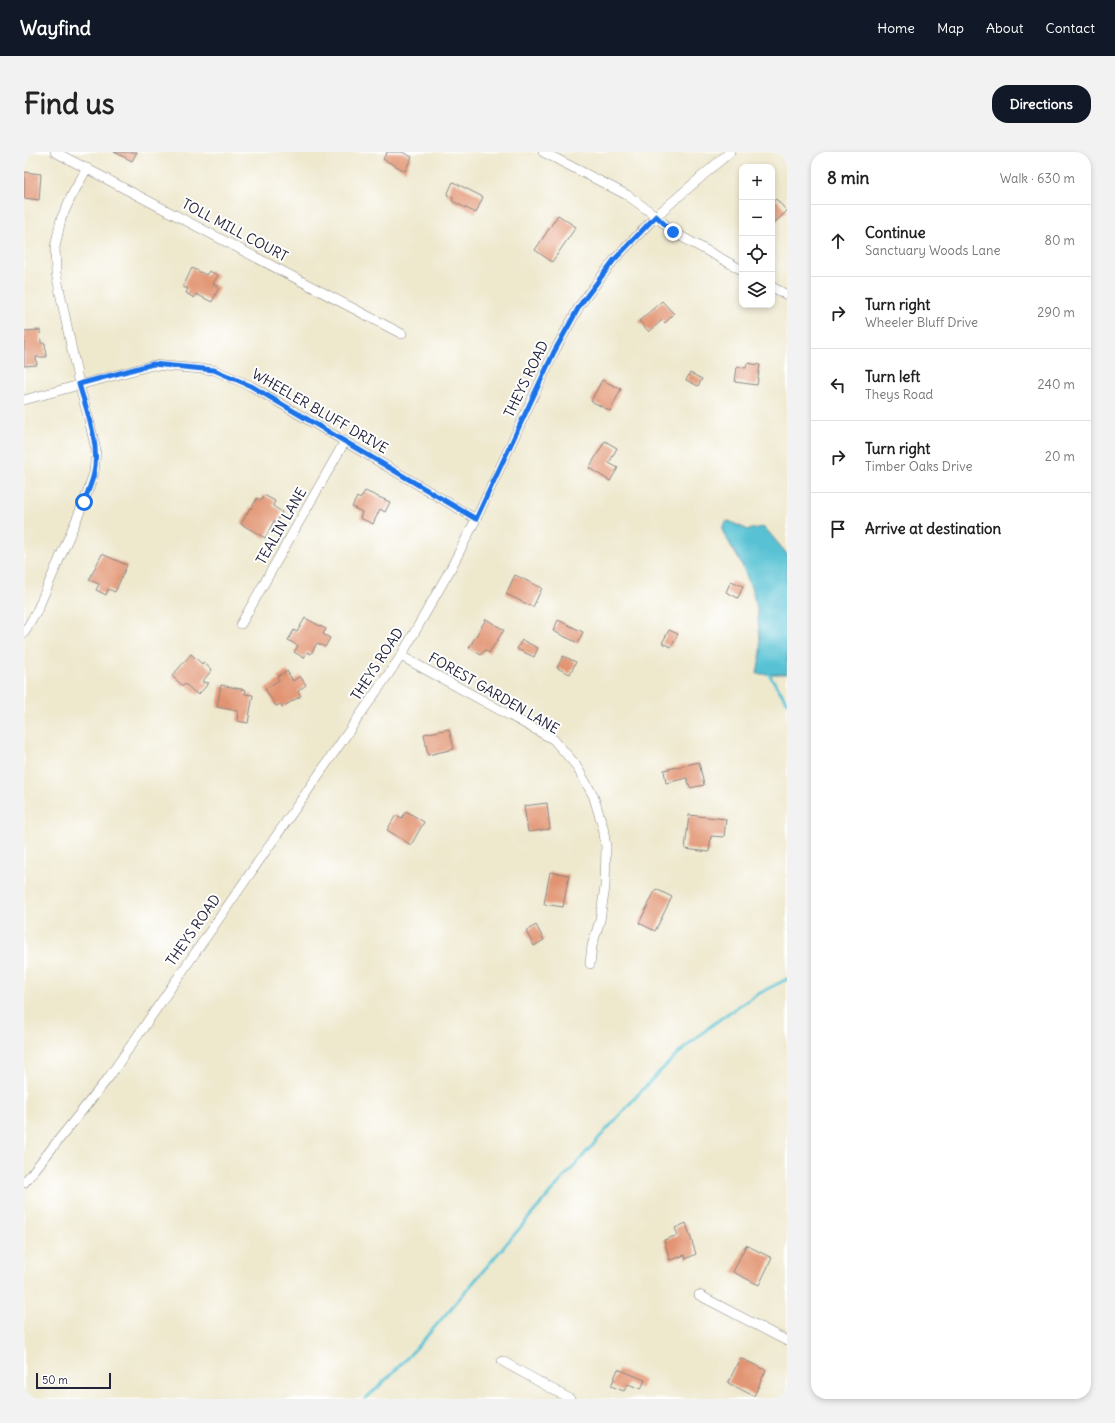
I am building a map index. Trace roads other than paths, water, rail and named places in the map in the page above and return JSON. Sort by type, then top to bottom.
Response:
[{"type":"street","name":"TOLL MILL COURT","points":[[55,152],[402,334]]},
{"type":"street","points":[[543,152],[627,195],[656,216],[673,232],[739,268]]},
{"type":"street","name":"THEYS ROAD","points":[[24,1183],[109,1077],[401,656],[450,570],[476,519],[554,352],[580,305],[614,260],[656,216],[730,152]]},
{"type":"street","points":[[24,633],[36,613],[84,502],[94,473],[96,450],[79,384],[56,273],[55,247],[62,220],[71,197],[87,168]]},
{"type":"street","points":[[775,289],[787,295]]},
{"type":"street","name":"WHEELER BLUFF DRIVE","points":[[24,400],[153,364],[214,370],[251,386],[476,519]]},
{"type":"street","name":"TEALIN LANE","points":[[241,624],[345,442]]},
{"type":"street","name":"FOREST GARDEN LANE","points":[[401,656],[553,739],[575,764],[593,795],[603,826],[606,847],[605,887],[600,920],[592,946],[590,964]]},
{"type":"street","points":[[699,1295],[787,1341]]},
{"type":"street","points":[[502,1361],[570,1399]]},
{"type":"water","points":[[729,521],[748,530],[762,527],[766,529],[787,554],[787,674],[757,674],[761,652],[757,609],[752,590],[742,565],[723,532],[723,525]]},
{"type":"waterway","points":[[770,672],[769,674],[787,702]]},
{"type":"waterway","points":[[365,1399],[420,1343],[637,1095],[677,1055],[722,1017],[760,993],[787,979]]}]
